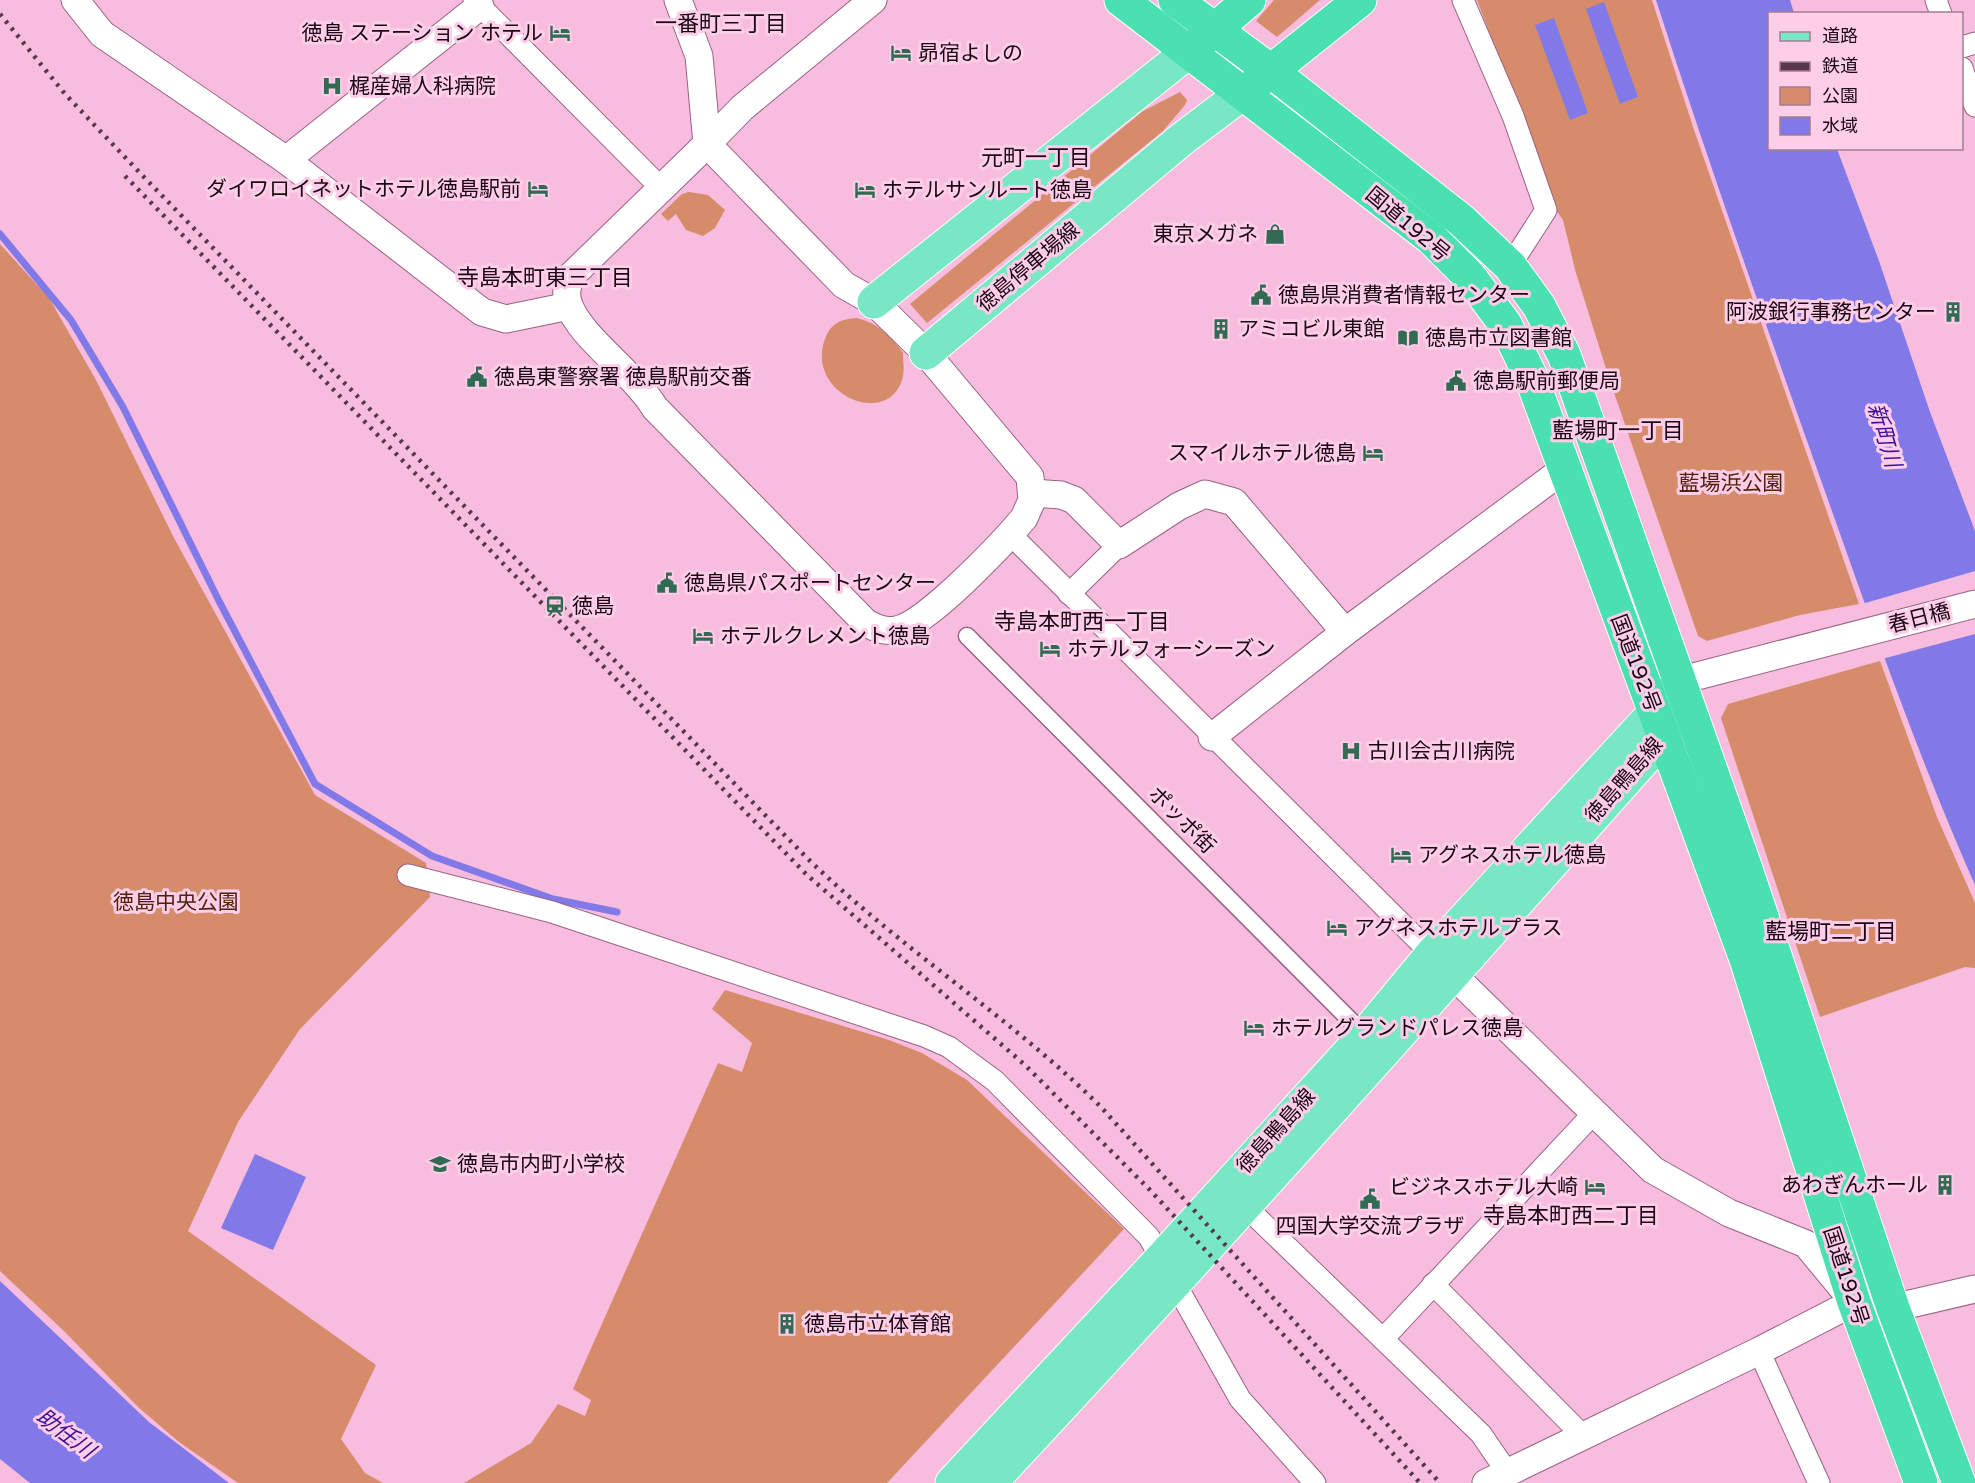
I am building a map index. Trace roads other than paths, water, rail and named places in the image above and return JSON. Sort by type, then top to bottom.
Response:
[{"type":"highway","name":"国道192号","points":[[1121,0],[1431,238],[1470,277],[1505,324],[1531,377],[1746,959],[1912,1480]]},
{"type":"highway","name":"国道192号","points":[[1174,0],[1271,71],[1461,220],[1510,266],[1539,306],[1564,355],[1755,898],[1893,1308],[1959,1483]]},
{"type":"highway","points":[[1188,52],[1249,0]]},
{"type":"highway","points":[[1243,93],[1360,0]]},
{"type":"main road","points":[[874,302],[1188,52]]},
{"type":"main road","name":"徳島停車場線","points":[[926,353],[1182,139],[1243,93]]},
{"type":"main road","name":"徳島鴨島線","points":[[952,1483],[1168,1272],[1245,1206],[1443,964],[1659,725],[1678,681]]},
{"type":"main road","name":"徳島鴨島線","points":[[990,1483],[1365,1035],[1443,964]]},
{"type":"street","points":[[75,0],[102,34],[286,160],[482,312],[506,319],[569,306]]},
{"type":"street","points":[[678,0],[699,56],[707,144],[844,285],[874,302],[926,353],[975,415],[1030,477],[1032,493],[1030,507],[1010,534],[927,615],[895,631],[874,627],[843,601],[655,408],[644,389],[582,326],[569,306],[567,288],[570,277],[662,189],[707,144],[742,108],[873,0]]},
{"type":"street","points":[[1463,0],[1513,116],[1546,210],[1510,266]]},
{"type":"street","points":[[286,160],[481,2],[662,189]]},
{"type":"street","points":[[1963,71],[1975,106]]},
{"type":"street","points":[[1212,737],[1345,632],[1564,469]]},
{"type":"street","points":[[1032,493],[1061,495],[1074,500],[1119,545]]},
{"type":"street","points":[[1069,594],[1119,545],[1179,506],[1205,494],[1234,502],[1345,632]]},
{"type":"street","points":[[1010,534],[1593,1114],[1653,1170],[1729,1213],[1806,1244],[1854,1302]]},
{"type":"street","name":"春日橋","points":[[1678,681],[1975,604]]},
{"type":"street","name":"ポッポ街","points":[[967,636],[1365,1035]]},
{"type":"street","points":[[408,876],[552,912],[913,1032],[950,1047],[995,1081],[1149,1237],[1240,1399],[1315,1483]]},
{"type":"street","points":[[1383,1339],[1593,1114]]},
{"type":"street","points":[[1245,1206],[1481,1434],[1503,1479],[1854,1302],[1893,1308],[1975,1289]]},
{"type":"street","points":[[1433,1284],[1584,1437]]},
{"type":"street","points":[[1759,1351],[1819,1483]]},
{"type":"water","name":"新町川","points":[[1656,0],[1790,0],[1794,12],[1768,12],[1768,150],[1837,150],[1879,261],[1930,412],[1975,531],[1975,885],[1933,786],[1876,635],[1696,121]]},
{"type":"water","points":[[1604,2],[1638,97],[1620,104],[1586,9]]},
{"type":"water","points":[[1554,18],[1588,113],[1570,120],[1535,25]]},
{"type":"water","points":[[255,1154],[306,1177],[273,1250],[221,1228]]},
{"type":"water","name":"助任川","points":[[0,1281],[149,1422],[229,1483],[30,1483],[0,1459]]},
{"type":"waterway","points":[[0,234],[71,320],[123,407],[219,601],[315,784],[432,856],[553,899],[617,912]]},
{"type":"railway","points":[[0,14],[65,94],[140,173],[805,856],[878,921],[1029,1042],[1101,1107],[1440,1483]]},
{"type":"railway","points":[[125,176],[807,875],[1025,1065],[1150,1190],[1420,1483]]},
{"type":"place","name":"徳島 ステーション ホテル","points":[[560,33]]},
{"type":"place","name":"昴宿よしの","points":[[901,53]]},
{"type":"place","name":"梶産婦人科病院","points":[[332,86]]},
{"type":"place","name":"ダイワロイネットホテル徳島駅前","points":[[538,189]]},
{"type":"place","name":"ホテルサンルート徳島","points":[[865,190]]},
{"type":"place","name":"東京メガネ","points":[[1275,234]]},
{"type":"place","name":"徳島県消費者情報センター","points":[[1261,295]]},
{"type":"place","name":"阿波銀行事務センター","points":[[1953,312]]},
{"type":"place","name":"アミコビル東館","points":[[1221,329]]},
{"type":"place","name":"徳島市立図書館","points":[[1408,338]]},
{"type":"place","name":"徳島東警察署 徳島駅前交番","points":[[477,377]]},
{"type":"place","name":"徳島駅前郵便局","points":[[1456,381]]},
{"type":"place","name":"スマイルホテル徳島","points":[[1373,453]]},
{"type":"place","name":"徳島県パスポートセンター","points":[[667,583]]},
{"type":"place","name":"徳島","points":[[555,606]]},
{"type":"place","name":"ホテルクレメント徳島","points":[[703,636]]},
{"type":"place","name":"ホテルフォーシーズン","points":[[1050,649]]},
{"type":"place","name":"古川会古川病院","points":[[1351,751]]},
{"type":"place","name":"アグネスホテル徳島","points":[[1401,855]]},
{"type":"place","name":"アグネスホテルプラス","points":[[1337,928]]},
{"type":"place","name":"ホテルグランドパレス徳島","points":[[1254,1028]]},
{"type":"place","name":"徳島市内町小学校","points":[[440,1164]]},
{"type":"place","name":"あわぎんホール","points":[[1945,1185]]},
{"type":"place","name":"ビジネスホテル大崎","points":[[1595,1187]]},
{"type":"place","name":"四国大学交流プラザ","points":[[1370,1199]]},
{"type":"place","name":"徳島市立体育館","points":[[787,1324]]},
{"type":"district","name":"一番町三丁目","points":[[721,23]]},
{"type":"district","name":"元町一丁目","points":[[1036,157]]},
{"type":"district","name":"寺島本町東三丁目","points":[[545,277]]},
{"type":"district","name":"藍場町一丁目","points":[[1618,430]]},
{"type":"district","name":"寺島本町西一丁目","points":[[1082,621]]},
{"type":"district","name":"藍場町二丁目","points":[[1831,931]]},
{"type":"district","name":"寺島本町西二丁目","points":[[1571,1215]]},
{"type":"park label","name":"藍場浜公園","points":[[1731,483]]},
{"type":"park label","name":"徳島中央公園","points":[[176,902]]}]
